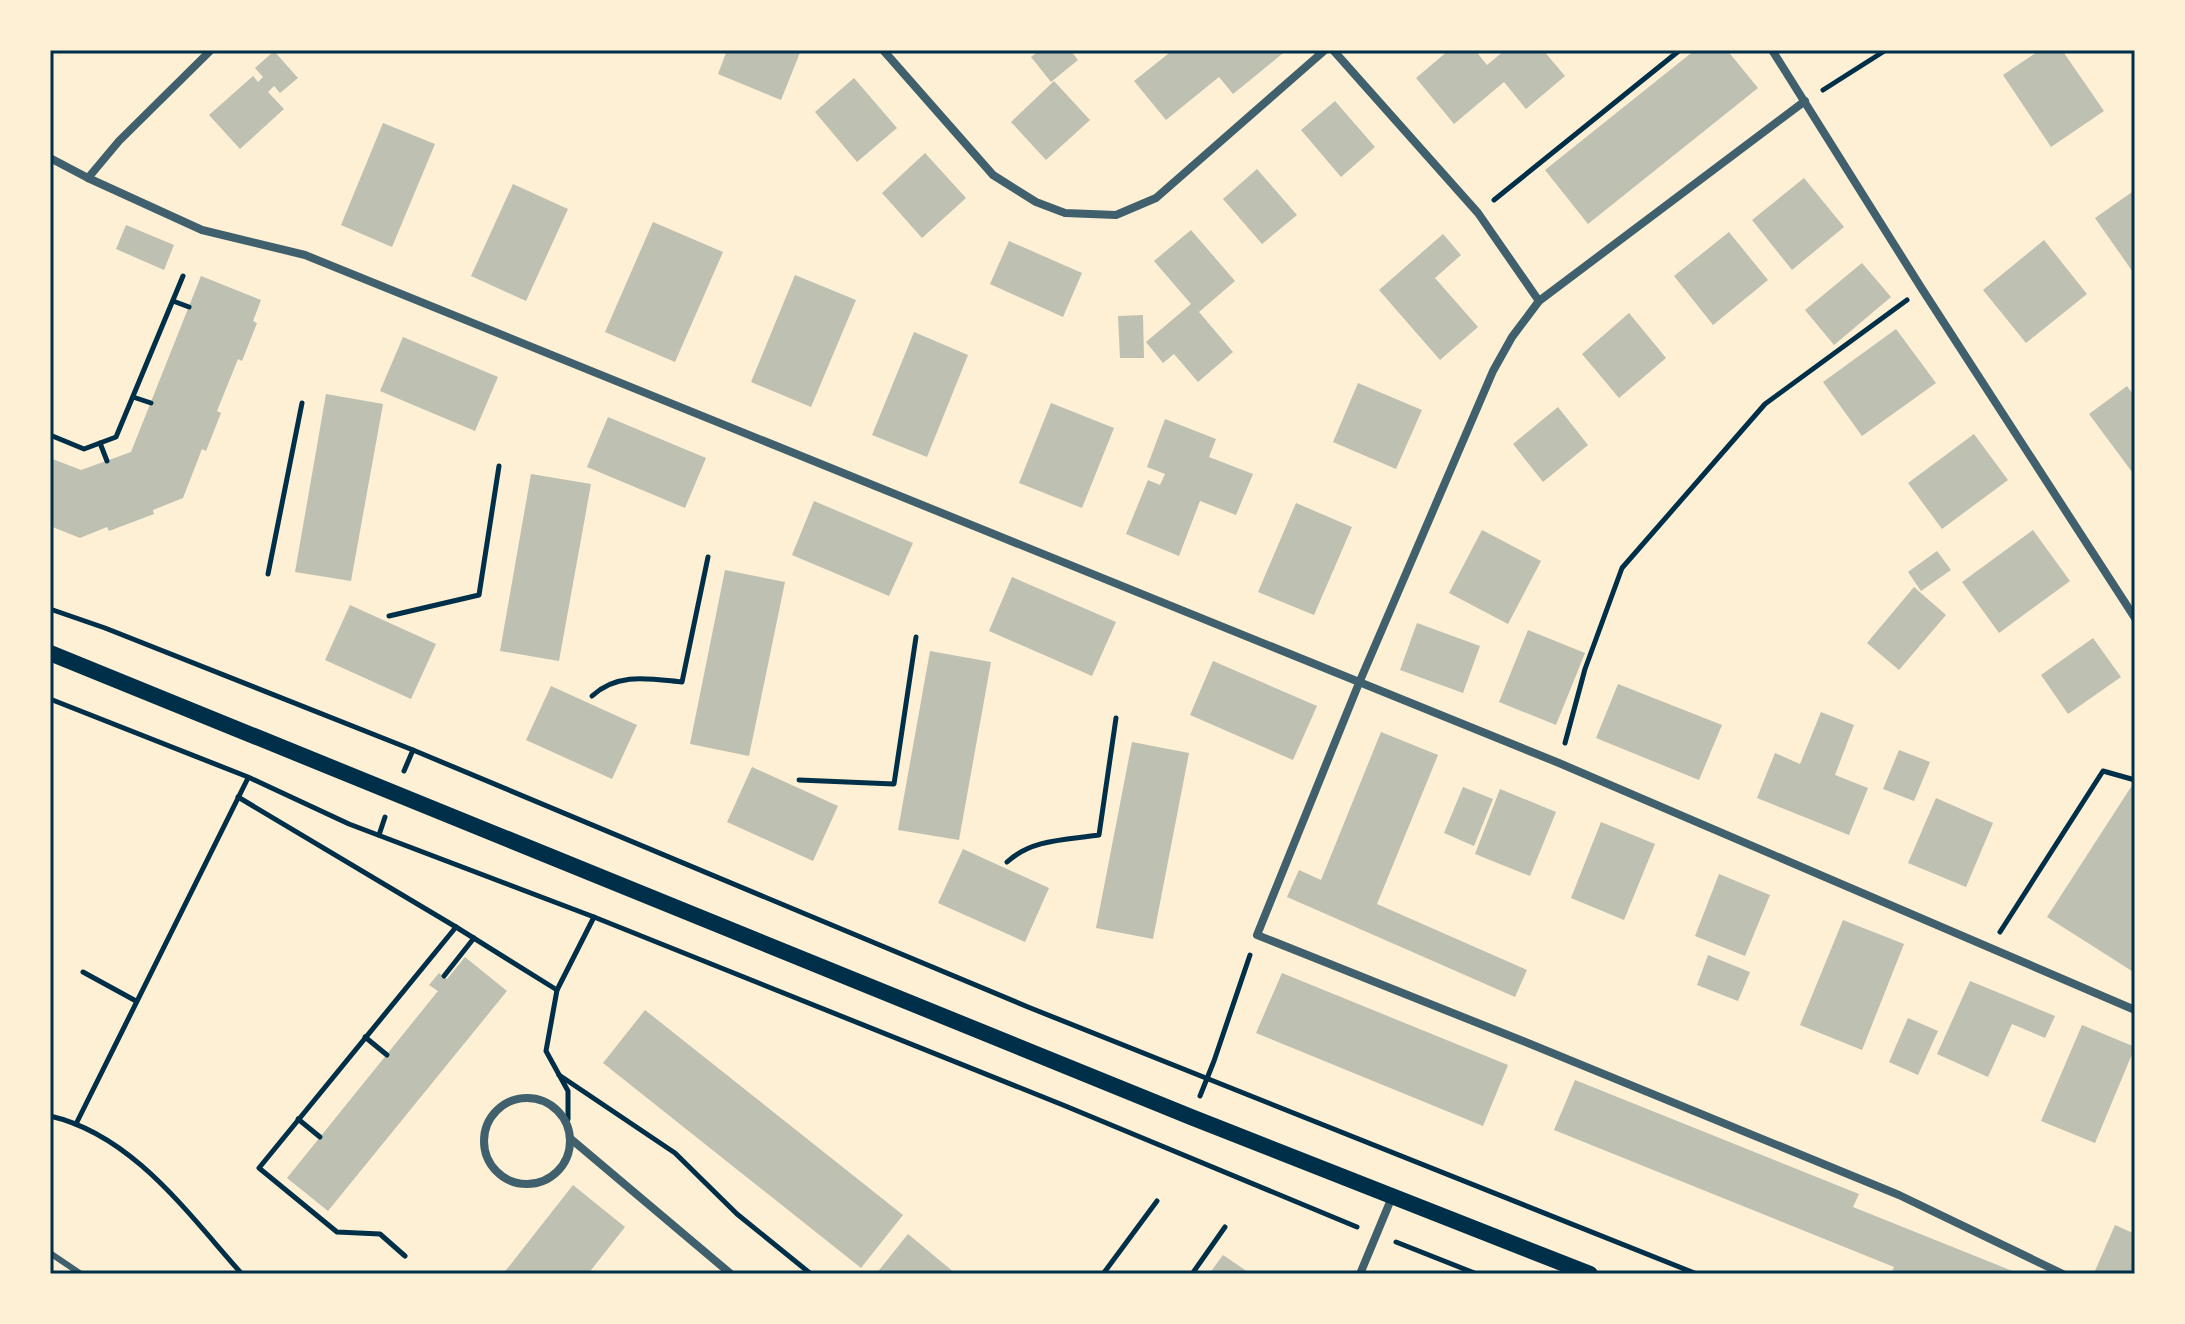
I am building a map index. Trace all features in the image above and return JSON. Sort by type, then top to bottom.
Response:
[{"type":"main road","points":[[50,653],[1191,1117],[1590,1274]]},
{"type":"street","points":[[88,178],[119,141],[211,50]]},
{"type":"street","points":[[883,50],[993,175],[1036,202],[1065,213],[1116,215],[1156,198],[1325,50]]},
{"type":"street","points":[[1333,50],[1478,213],[1539,301]]},
{"type":"street","points":[[1772,50],[2135,618]]},
{"type":"street","points":[[1805,101],[1539,301],[1512,337],[1493,371],[1359,683],[1257,935],[1899,1195],[2063,1274]]},
{"type":"street","points":[[50,158],[202,230],[305,255],[1559,763],[2135,1010]]},
{"type":"street","points":[[520,1098],[535,1098],[548,1103],[560,1112],[567,1124],[570,1152],[565,1164],[544,1181],[530,1185],[502,1177],[491,1166],[485,1153],[487,1124],[506,1103],[520,1098]]},
{"type":"street","points":[[571,1139],[731,1274]]},
{"type":"street","points":[[1360,1274],[1392,1197]]},
{"type":"lane","points":[[50,1253],[81,1274]]},
{"type":"path","points":[[1478,213],[1680,50]]},
{"type":"path","points":[[1805,101],[1886,50]]},
{"type":"path","points":[[50,435],[84,449],[116,437],[183,276]]},
{"type":"path","points":[[1559,763],[1585,669],[1622,568],[1765,404],[1922,289]]},
{"type":"path","points":[[173,301],[189,307]]},
{"type":"path","points":[[133,397],[151,403]]},
{"type":"path","points":[[268,574],[302,403]]},
{"type":"path","points":[[100,443],[107,461]]},
{"type":"path","points":[[389,616],[479,595],[499,466]]},
{"type":"path","points":[[592,696],[621,679],[682,682],[708,557]]},
{"type":"path","points":[[50,607],[399,744],[1014,1001],[1697,1274]]},
{"type":"path","points":[[799,780],[894,784],[916,637]]},
{"type":"path","points":[[50,699],[248,777],[349,824],[594,917],[1477,1274]]},
{"type":"path","points":[[1007,862],[1018,852],[1037,844],[1099,835],[1116,718]]},
{"type":"path","points":[[1991,947],[2103,771],[2135,780]]},
{"type":"path","points":[[76,1124],[248,777]]},
{"type":"path","points":[[238,797],[557,990]]},
{"type":"path","points":[[567,1124],[568,1091],[546,1051],[557,990],[594,917]]},
{"type":"path","points":[[405,1256],[380,1234],[337,1232],[259,1168],[456,927]]},
{"type":"path","points":[[1191,1117],[1257,935]]},
{"type":"path","points":[[444,976],[474,938]]},
{"type":"path","points":[[83,972],[136,1001]]},
{"type":"path","points":[[365,1037],[387,1055]]},
{"type":"path","points":[[559,1075],[675,1153],[737,1214],[811,1274]]},
{"type":"path","points":[[50,1116],[76,1124],[117,1146],[146,1170],[242,1274]]},
{"type":"path","points":[[298,1119],[320,1137]]},
{"type":"path","points":[[1103,1274],[1157,1201]]},
{"type":"path","points":[[1192,1274],[1225,1227]]},
{"type":"building","points":[[727,50],[801,50],[781,100],[718,74]]},
{"type":"building","points":[[1040,50],[1070,50],[1078,60],[1051,82],[1031,57]]},
{"type":"building","points":[[1173,50],[1287,50],[1233,94],[1219,77],[1166,120],[1134,81]]},
{"type":"building","points":[[1449,50],[1475,50],[1487,65],[1505,50],[1543,50],[1565,76],[1526,109],[1504,82],[1454,124],[1416,78]]},
{"type":"building","points":[[1695,50],[1727,50],[1758,88],[1588,224],[1545,170]]},
{"type":"building","points":[[2040,50],[2062,50],[2104,111],[2051,147],[2003,75]]},
{"type":"building","points":[[274,51],[298,78],[280,93],[274,86],[268,92],[284,109],[240,149],[209,115],[253,76],[258,82],[263,77],[255,68]]},
{"type":"building","points":[[854,78],[897,128],[857,162],[815,112]]},
{"type":"building","points":[[1054,81],[1090,120],[1046,160],[1011,122]]},
{"type":"building","points":[[1335,101],[1375,147],[1341,177],[1301,130]]},
{"type":"building","points":[[383,123],[435,144],[392,247],[341,225]]},
{"type":"building","points":[[925,153],[966,198],[922,238],[882,193]]},
{"type":"building","points":[[1257,169],[1297,215],[1262,244],[1223,199]]},
{"type":"building","points":[[1804,178],[1844,227],[1792,270],[1752,220]]},
{"type":"building","points":[[513,184],[568,209],[526,301],[471,276]]},
{"type":"building","points":[[2135,190],[2135,275],[2095,218]]},
{"type":"building","points":[[653,222],[723,252],[675,362],[605,332]]},
{"type":"building","points":[[126,225],[174,245],[164,270],[116,249]]},
{"type":"building","points":[[1191,230],[1235,281],[1199,312],[1233,352],[1198,382],[1174,354],[1163,363],[1146,342],[1191,304],[1154,261]]},
{"type":"building","points":[[1729,232],[1768,280],[1713,325],[1674,276]]},
{"type":"building","points":[[1443,234],[1461,255],[1435,278],[1478,327],[1440,360],[1379,290]]},
{"type":"building","points":[[2044,240],[2087,294],[2026,343],[1983,290]]},
{"type":"building","points":[[1009,241],[1082,273],[1063,317],[990,284]]},
{"type":"building","points":[[1862,263],[1891,297],[1834,345],[1805,310]]},
{"type":"building","points":[[795,275],[856,300],[811,407],[751,382]]},
{"type":"building","points":[[201,276],[261,300],[253,321],[257,323],[242,361],[238,359],[217,411],[221,413],[206,451],[202,449],[183,498],[153,510],[154,514],[80,538],[50,526],[50,458],[81,470],[131,452]]},
{"type":"building","points":[[1629,313],[1666,358],[1619,398],[1582,354]]},
{"type":"building","points":[[1143,315],[1144,358],[1120,358],[1118,316]]},
{"type":"building","points":[[1896,329],[1936,383],[1862,436],[1823,382]]},
{"type":"building","points":[[914,332],[968,355],[927,457],[872,435]]},
{"type":"building","points":[[403,337],[498,377],[475,431],[380,391]]},
{"type":"building","points":[[1358,383],[1422,410],[1396,469],[1333,442]]},
{"type":"building","points":[[2127,386],[2135,397],[2135,476],[2089,414]]},
{"type":"building","points":[[326,394],[383,404],[351,581],[295,572]]},
{"type":"building","points":[[1051,403],[1114,428],[1082,508],[1019,483]]},
{"type":"building","points":[[1558,407],[1588,445],[1543,482],[1513,444]]},
{"type":"building","points":[[608,417],[706,458],[685,508],[587,467]]},
{"type":"building","points":[[1165,419],[1216,439],[1209,457],[1253,474],[1236,515],[1200,501],[1179,556],[1126,534],[1148,480],[1160,485],[1165,474],[1147,467]]},
{"type":"building","points":[[1974,434],[2008,480],[1942,529],[1908,483]]},
{"type":"building","points":[[531,474],[591,484],[559,661],[500,651]]},
{"type":"building","points":[[814,501],[913,543],[889,596],[792,555]]},
{"type":"building","points":[[1296,503],[1352,527],[1314,615],[1258,592]]},
{"type":"building","points":[[1482,530],[1541,561],[1508,624],[1449,593]]},
{"type":"building","points":[[2033,530],[2070,581],[1999,633],[1962,582]]},
{"type":"building","points":[[1937,551],[1951,570],[1921,591],[1908,572]]},
{"type":"building","points":[[725,570],[785,582],[749,756],[690,744]]},
{"type":"building","points":[[1012,577],[1116,622],[1092,676],[989,631]]},
{"type":"building","points":[[1914,587],[1946,615],[1899,670],[1867,643]]},
{"type":"building","points":[[350,605],[436,644],[411,699],[325,660]]},
{"type":"building","points":[[1417,623],[1480,646],[1463,693],[1400,670]]},
{"type":"building","points":[[1528,630],[1585,653],[1556,725],[1499,702]]},
{"type":"building","points":[[2093,638],[2121,677],[2068,714],[2041,675]]},
{"type":"building","points":[[930,651],[991,662],[959,840],[898,830]]},
{"type":"building","points":[[1213,661],[1317,706],[1293,760],[1190,715]]},
{"type":"building","points":[[1618,684],[1722,725],[1699,780],[1596,738]]},
{"type":"building","points":[[551,686],[637,725],[612,779],[526,740]]},
{"type":"building","points":[[1821,712],[1854,725],[1835,775],[1868,788],[1849,835],[1757,798],[1775,753],[1800,764]]},
{"type":"building","points":[[1381,732],[1438,755],[1377,904],[1527,970],[1515,997],[1287,897],[1299,870],[1321,880]]},
{"type":"building","points":[[1132,742],[1189,753],[1153,939],[1096,928]]},
{"type":"building","points":[[1899,750],[1930,762],[1914,801],[1883,789]]},
{"type":"building","points":[[752,767],[838,806],[813,861],[727,822]]},
{"type":"building","points":[[1463,787],[1493,799],[1474,846],[1444,833]]},
{"type":"building","points":[[2131,787],[2135,789],[2135,973],[2047,917]]},
{"type":"building","points":[[1500,789],[1556,812],[1530,876],[1475,854]]},
{"type":"building","points":[[1936,798],[1993,823],[1966,887],[1908,863]]},
{"type":"building","points":[[1601,822],[1655,844],[1624,920],[1571,898]]},
{"type":"building","points":[[963,849],[1049,888],[1025,942],[938,903]]},
{"type":"building","points":[[1719,874],[1770,895],[1745,956],[1695,936]]},
{"type":"building","points":[[1843,920],[1904,944],[1862,1050],[1800,1025]]},
{"type":"building","points":[[1708,955],[1750,972],[1738,1001],[1697,985]]},
{"type":"building","points":[[465,957],[507,991],[328,1211],[287,1178],[438,991],[429,985],[439,973],[447,979]]},
{"type":"building","points":[[1282,973],[1508,1065],[1483,1126],[1256,1033]]},
{"type":"building","points":[[1970,981],[2055,1016],[2045,1038],[2012,1024],[1988,1077],[1937,1054]]},
{"type":"building","points":[[645,1010],[903,1215],[861,1268],[603,1063]]},
{"type":"building","points":[[1908,1018],[1938,1031],[1918,1075],[1889,1062]]},
{"type":"building","points":[[2082,1025],[2135,1047],[2095,1143],[2041,1121]]},
{"type":"building","points":[[1575,1080],[1859,1194],[1853,1207],[2020,1274],[1891,1274],[1894,1267],[1554,1130]]},
{"type":"building","points":[[573,1185],[625,1227],[588,1274],[503,1274]]},
{"type":"building","points":[[2115,1225],[2135,1234],[2135,1274],[2094,1273]]},
{"type":"building","points":[[908,1234],[956,1274],[876,1274]]},
{"type":"building","points":[[1223,1255],[1251,1274],[1209,1274]]}]
